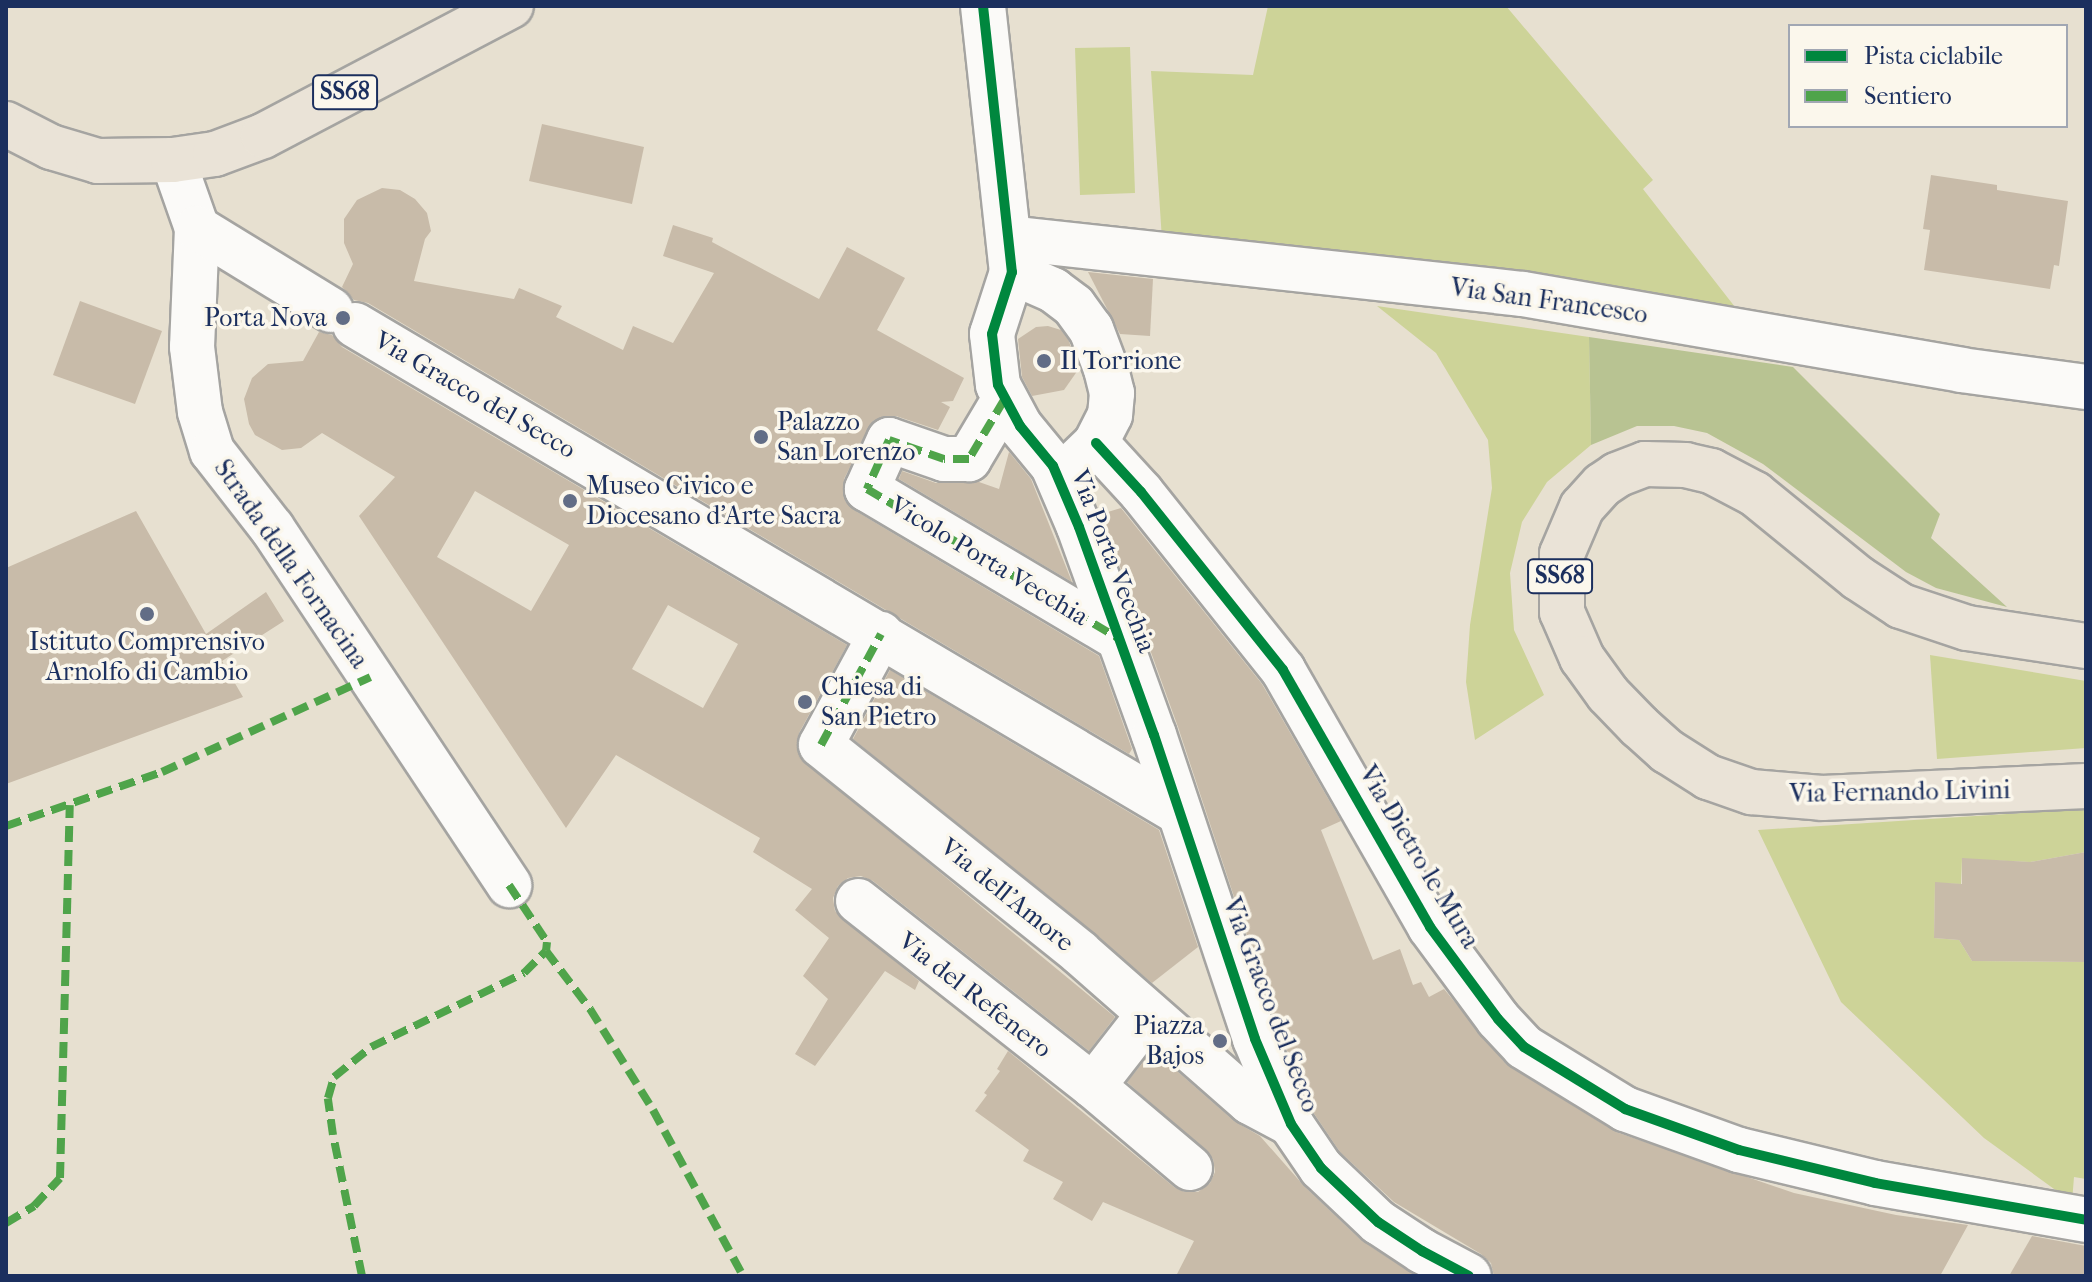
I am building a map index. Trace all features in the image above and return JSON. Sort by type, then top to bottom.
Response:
[{"type":"main road","name":"SS68","points":[[6,124],[51,147],[109,162],[173,160],[215,154],[244,145],[511,6]]},
{"type":"main road","name":"Via Fernando Livini","points":[[2086,646],[1976,630],[1901,606],[1858,578],[1755,494],[1711,471],[1686,465],[1645,464],[1617,475],[1602,485],[1582,507],[1562,554],[1562,612],[1582,658],[1608,694],[1639,726],[1667,751],[1708,777],[1751,792],[1822,798],[2086,786]]},
{"type":"street","name":"Via Porta Vecchia","points":[[983,6],[1011,255],[992,334],[993,362],[1004,400],[1053,466],[1121,640],[1178,812]]},
{"type":"street","name":"Strada della Fornacina","points":[[173,160],[215,239],[192,347],[200,412],[212,451],[272,528],[509,885]]},
{"type":"street","name":"Via Gracco del Secco","points":[[215,239],[343,318],[1178,812],[1255,1039],[1291,1124],[1321,1168],[1378,1222],[1422,1251],[1469,1276]]},
{"type":"street","name":"Via San Francesco","points":[[1011,255],[1145,254],[1495,291],[1961,370],[2086,387]]},
{"type":"street","points":[[1011,255],[1064,296],[1091,329],[1112,393],[1110,415],[1096,443],[1072,466],[1053,466]]},
{"type":"street","name":"Vicolo Porta Vecchia","points":[[1004,400],[969,459],[944,459],[889,440],[867,489],[1121,640]]},
{"type":"street","name":"Via Dietro le Mura","points":[[1096,443],[1141,492],[1283,670],[1430,927],[1498,1019],[1524,1047],[1625,1109],[1739,1150],[1875,1183],[2086,1220]]},
{"type":"street","name":"Via dell'Amore","points":[[881,634],[821,745],[1042,922],[1250,1102],[1291,1124]]},
{"type":"street","name":"Via del Refenero","points":[[858,901],[1093,1086],[1190,1168]]},
{"type":"street","points":[[1093,1086],[1149,1014]]},
{"type":"green space","points":[[1268,6],[1506,6],[1653,180],[1643,189],[1742,316],[1162,240],[1151,71],[1253,75]]},
{"type":"green space","points":[[1130,47],[1135,193],[1080,195],[1075,48]]},
{"type":"green space","points":[[1377,306],[1589,337],[1591,445],[1547,482],[1522,522],[1510,573],[1514,630],[1544,695],[1475,740],[1466,682],[1470,625],[1492,488],[1488,440],[1436,353]]},
{"type":"green space","points":[[1589,337],[1793,367],[1940,514],[1931,538],[2007,607],[1936,588],[1906,572],[1763,464],[1707,433],[1674,426],[1637,426],[1591,445]]},
{"type":"green space","points":[[1930,655],[2086,681],[2086,748],[1937,759]]},
{"type":"green space","points":[[2086,809],[2086,852],[2030,862],[1962,859],[1961,884],[1935,883],[1934,938],[1959,940],[1972,961],[2086,962],[2086,1179],[2074,1177],[2072,1202],[1984,1138],[1841,1002],[1758,830]]},
{"type":"building","points":[[542,124],[644,147],[632,204],[529,181]]},
{"type":"building","points":[[1931,175],[1997,185],[1997,190],[2068,201],[2059,266],[2054,265],[2050,289],[1924,270],[1930,230],[1923,229]]},
{"type":"building","points":[[382,188],[400,190],[415,199],[427,213],[431,231],[425,239],[414,281],[514,299],[519,288],[562,306],[556,317],[623,350],[633,326],[673,343],[714,273],[663,256],[673,225],[713,238],[712,242],[819,299],[847,247],[905,278],[877,330],[964,378],[953,401],[941,402],[950,407],[938,430],[896,416],[884,416],[873,421],[844,479],[845,501],[854,510],[1099,656],[1132,749],[1129,754],[368,303],[354,300],[342,287],[353,264],[344,243],[344,219],[357,200]]},
{"type":"building","points":[[1088,272],[1153,279],[1150,336],[1120,334]]},
{"type":"building","points":[[80,301],[162,331],[135,404],[53,375]]},
{"type":"building","name":"Il Torrione","points":[[1048,326],[1061,330],[1069,341],[1078,370],[1064,390],[1032,396],[1022,377],[1018,339],[1036,327]]},
{"type":"building","points":[[319,332],[332,335],[342,347],[847,645],[799,733],[799,756],[1115,1017],[1089,1051],[873,881],[861,876],[848,878],[838,886],[833,898],[835,911],[919,981],[915,990],[885,971],[815,1066],[795,1054],[828,999],[803,976],[829,938],[795,910],[812,889],[753,852],[760,838],[616,755],[566,828],[359,516],[395,477],[322,433],[301,448],[282,450],[255,435],[249,424],[244,399],[252,378],[268,364],[303,361]],"holes":[[[475,491],[569,545],[531,611],[437,557]],[[668,605],[738,644],[703,708],[632,669]]]},
{"type":"building","points":[[1009,452],[1031,479],[1072,582],[899,479],[902,471],[936,483],[979,482],[999,489]]},
{"type":"building","points":[[1121,508],[1262,684],[1341,821],[1321,830],[1373,960],[1400,949],[1413,985],[1421,982],[1429,997],[1444,989],[1506,1064],[1616,1132],[1794,1193],[1896,1215],[1968,1225],[1940,1276],[1494,1276],[1491,1263],[1481,1254],[1394,1202],[1340,1152],[1313,1112],[1278,1030],[1178,727],[1101,514]]},
{"type":"building","points":[[136,511],[206,634],[266,592],[284,621],[222,661],[243,697],[6,784],[6,568]]},
{"type":"building","points":[[890,670],[1159,830],[1198,947],[1152,983],[853,739]]},
{"type":"building","points":[[2086,852],[2086,962],[1972,961],[1959,940],[1934,938],[1935,882],[1962,884],[1962,858],[2030,862]]},
{"type":"building","points":[[1153,1050],[1234,1121],[1260,1136],[1304,1186],[1361,1240],[1416,1276],[1176,1276],[1194,1241],[1103,1202],[1092,1221],[1053,1199],[1063,1182],[1023,1161],[1029,1150],[975,1111],[987,1095],[984,1093],[1000,1071],[997,1069],[1008,1051],[1174,1187],[1185,1192],[1198,1192],[1210,1183],[1215,1172],[1213,1159],[1127,1082]]},
{"type":"building","points":[[2032,1236],[2086,1246],[2086,1276],[2009,1276]]},
{"type":"marked path","points":[[1004,400],[969,459],[944,459],[889,440],[867,489],[1118,638]]},
{"type":"marked path","points":[[821,745],[881,634]]},
{"type":"marked path","points":[[6,826],[162,772],[370,677]]},
{"type":"marked path","points":[[6,1223],[34,1206],[60,1178],[70,805]]},
{"type":"marked path","points":[[509,885],[547,942],[546,951],[590,1009],[653,1110],[743,1276]]},
{"type":"marked path","points":[[362,1276],[333,1135],[328,1098],[334,1077],[371,1047],[524,973],[546,951]]},
{"type":"cycle path","points":[[983,6],[1012,272],[992,334],[998,385],[1020,426],[1053,466],[1079,527],[1154,735],[1255,1039],[1291,1124],[1321,1168],[1378,1222],[1422,1251],[1469,1276]]},
{"type":"cycle path","points":[[1096,443],[1141,492],[1283,670],[1430,927],[1498,1019],[1524,1047],[1625,1109],[1739,1150],[1875,1183],[2086,1220]]},
{"type":"place","name":"Porta Nova","points":[[343,318]]},
{"type":"place","name":"Il Torrione","points":[[1044,361]]},
{"type":"place","name":"Palazzo San Lorenzo","points":[[761,437]]},
{"type":"place","name":"Museo Civico e Diocesano d'Arte Sacra","points":[[570,501]]},
{"type":"place","name":"Istituto Comprensivo Arnolfo di Cambio","points":[[147,614]]},
{"type":"place","name":"Chiesa di San Pietro","points":[[805,702]]},
{"type":"place","name":"Piazza Bajos","points":[[1220,1041]]}]
